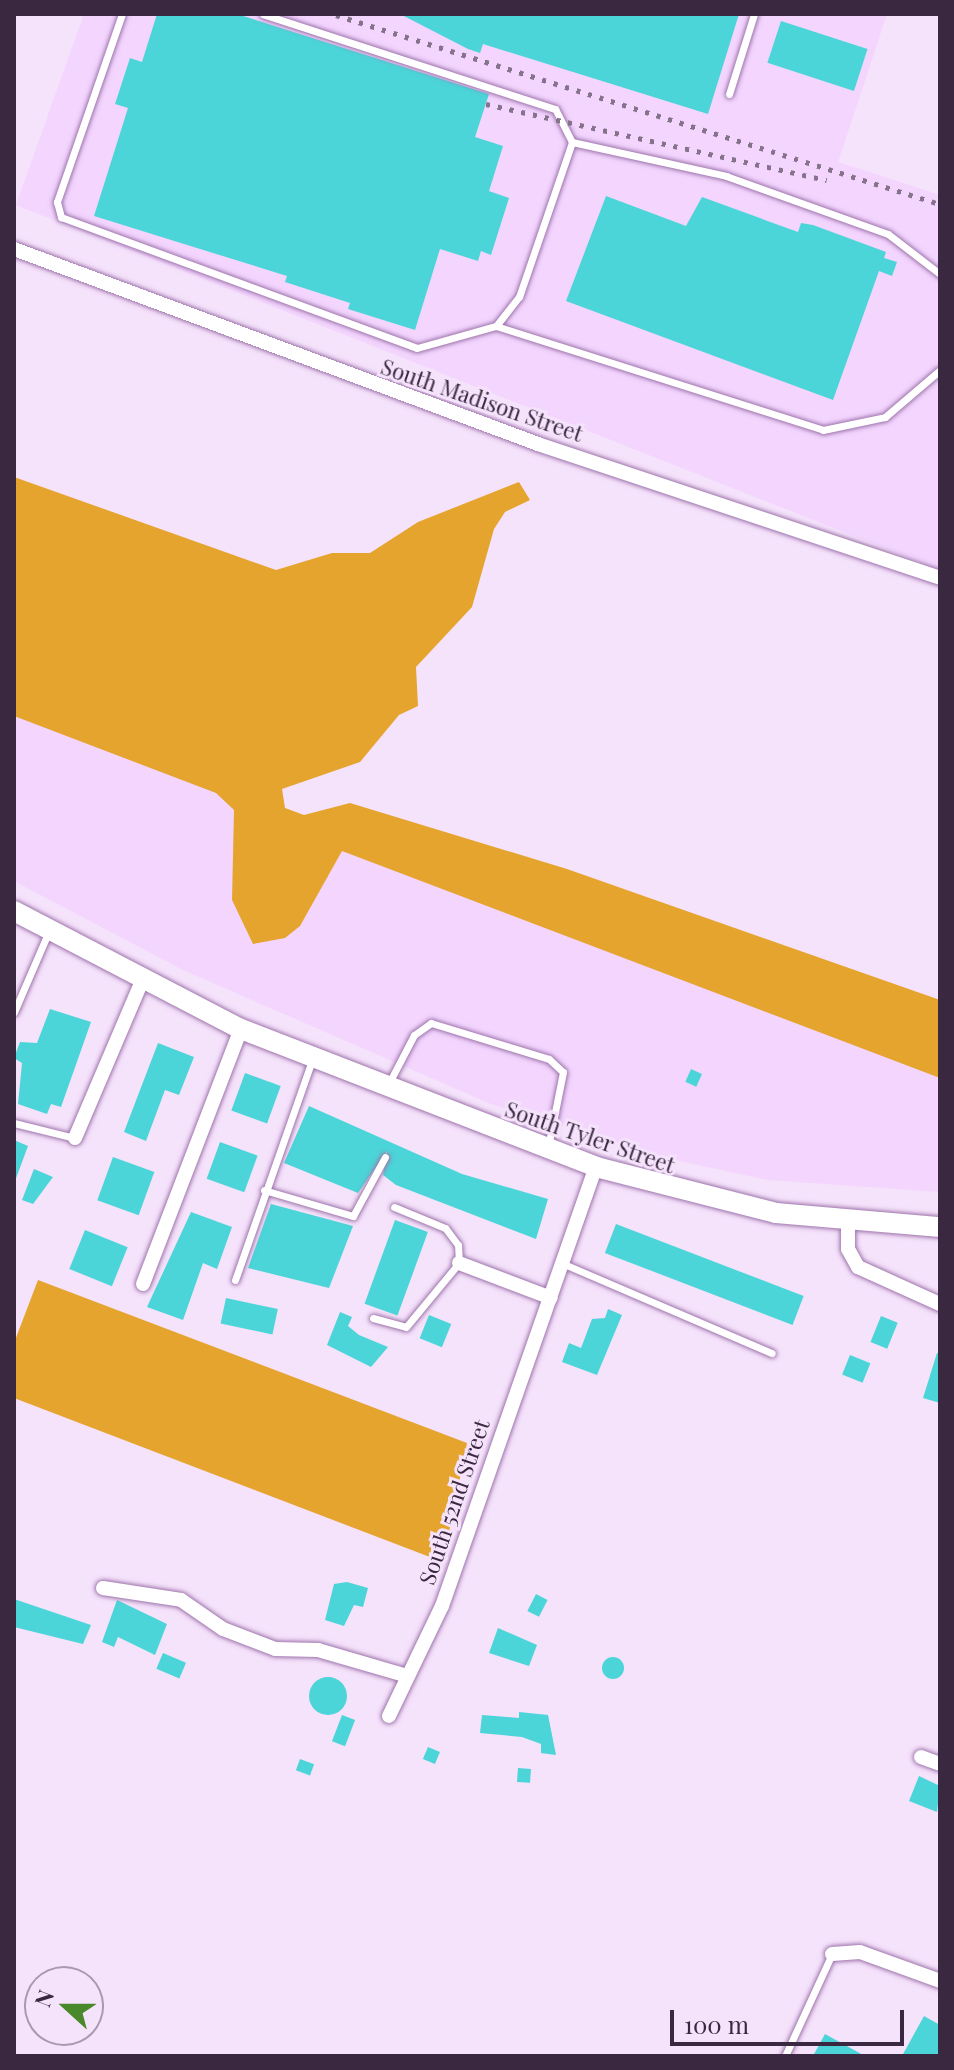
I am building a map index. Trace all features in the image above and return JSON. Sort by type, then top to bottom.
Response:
[{"type":"main road","name":"South Tyler Street","points":[[14,911],[142,981],[241,1029],[386,1089],[596,1167],[725,1204],[848,1221],[940,1227]]},
{"type":"street","name":"South Madison Street","points":[[14,249],[494,428],[940,578]]},
{"type":"street","points":[[75,1138],[142,981]]},
{"type":"street","points":[[143,1284],[241,1029]]},
{"type":"street","name":"South 52nd Street","points":[[389,1716],[404,1675],[442,1606],[596,1167]]},
{"type":"street","points":[[848,1221],[848,1249],[858,1267],[940,1304]]},
{"type":"street","points":[[459,1263],[551,1298]]},
{"type":"street","points":[[103,1588],[181,1600],[256,1643],[318,1650],[404,1675]]},
{"type":"street","points":[[921,1757],[940,1764]]},
{"type":"street","points":[[832,1954],[860,1952],[940,1981]]},
{"type":"lane","points":[[122,14],[57,202],[61,217],[417,348],[496,326],[823,430],[885,417],[940,370]]},
{"type":"lane","points":[[263,14],[555,109],[572,142],[519,297],[496,326]]},
{"type":"lane","points":[[729,94],[754,14]]},
{"type":"lane","points":[[572,142],[726,176],[888,234],[940,274]]},
{"type":"lane","points":[[14,1012],[49,931]]},
{"type":"lane","points":[[386,1089],[414,1035],[431,1023],[549,1059],[563,1072],[547,1149]]},
{"type":"lane","points":[[235,1280],[264,1190],[313,1058]]},
{"type":"lane","points":[[14,1123],[75,1138]]},
{"type":"lane","points":[[264,1190],[353,1216],[385,1157]]},
{"type":"lane","points":[[373,1318],[406,1327],[459,1263],[458,1245],[445,1228],[394,1207]]},
{"type":"lane","points":[[564,1264],[772,1353]]},
{"type":"lane","points":[[785,2056],[832,1954]]},
{"type":"shaded area","points":[[84,14],[887,14],[838,162],[940,195],[940,570],[16,205]]},
{"type":"shaded area","points":[[14,477],[276,570],[332,553],[370,553],[418,522],[519,482],[530,500],[505,512],[494,529],[472,607],[416,667],[418,706],[399,715],[360,762],[282,789],[285,808],[304,815],[350,803],[567,869],[940,1000],[940,1078],[342,851],[300,926],[285,938],[253,944],[232,900],[234,810],[216,793],[14,716]]},
{"type":"shaded area","points":[[14,715],[940,1063],[940,1192],[768,1180],[675,1160],[491,1104],[183,970],[14,881]]},
{"type":"shaded area","points":[[38,1280],[467,1443],[443,1562],[14,1398],[14,1343]]},
{"type":"building","points":[[157,14],[237,14],[489,94],[475,137],[503,146],[489,191],[509,198],[491,255],[481,251],[478,261],[440,249],[415,330],[348,309],[350,303],[285,282],[287,276],[94,216],[128,108],[115,104],[130,58],[142,62]]},
{"type":"building","points":[[400,14],[739,14],[708,114],[483,44],[480,53]]},
{"type":"building","points":[[781,21],[868,49],[854,91],[767,63]]},
{"type":"building","points":[[606,196],[686,226],[702,197],[798,232],[801,223],[813,225],[886,252],[884,258],[897,262],[892,276],[879,271],[833,400],[566,301]]},
{"type":"building","points":[[50,1009],[91,1022],[61,1107],[51,1104],[47,1114],[18,1104],[22,1063],[14,1058],[20,1042],[37,1043]]},
{"type":"building","points":[[158,1043],[194,1057],[179,1095],[165,1090],[146,1141],[124,1132]]},
{"type":"building","points":[[691,1069],[702,1074],[696,1087],[685,1082]]},
{"type":"building","points":[[245,1073],[281,1086],[267,1124],[231,1111]]},
{"type":"building","points":[[309,1106],[462,1174],[548,1199],[536,1239],[396,1185],[383,1175],[387,1151],[358,1193],[284,1163]]},
{"type":"building","points":[[14,1140],[28,1146],[15,1181],[14,1180]]},
{"type":"building","points":[[220,1142],[258,1156],[244,1192],[207,1179]]},
{"type":"building","points":[[113,1157],[154,1172],[139,1215],[97,1200]]},
{"type":"building","points":[[34,1169],[53,1177],[33,1204],[22,1200]]},
{"type":"building","points":[[271,1204],[353,1226],[329,1288],[248,1268]]},
{"type":"building","points":[[191,1212],[232,1227],[217,1269],[203,1263],[183,1320],[147,1307]]},
{"type":"building","points":[[395,1220],[428,1232],[397,1316],[365,1304]]},
{"type":"building","points":[[616,1224],[804,1296],[793,1325],[605,1253]]},
{"type":"building","points":[[85,1230],[128,1247],[112,1286],[69,1269]]},
{"type":"building","points":[[226,1298],[278,1309],[272,1334],[221,1323]]},
{"type":"building","points":[[608,1309],[622,1315],[597,1375],[562,1362],[569,1343],[581,1348],[592,1319],[605,1318]]},
{"type":"building","points":[[340,1312],[352,1317],[348,1326],[359,1335],[388,1347],[371,1367],[327,1345]]},
{"type":"building","points":[[429,1315],[451,1324],[442,1347],[420,1338]]},
{"type":"building","points":[[881,1316],[898,1323],[887,1349],[871,1342]]},
{"type":"building","points":[[937,1353],[940,1354],[940,1403],[923,1398]]},
{"type":"building","points":[[850,1355],[870,1363],[863,1383],[842,1374]]},
{"type":"building","points":[[347,1582],[368,1588],[363,1607],[354,1605],[344,1626],[325,1620],[334,1584]]},
{"type":"building","points":[[536,1594],[548,1600],[539,1617],[527,1611]]},
{"type":"building","points":[[14,1599],[91,1625],[83,1644],[14,1627]]},
{"type":"building","points":[[117,1600],[167,1624],[155,1655],[118,1637],[114,1647],[102,1642]]},
{"type":"building","points":[[498,1628],[537,1645],[529,1666],[489,1653]]},
{"type":"building","points":[[163,1653],[186,1663],[179,1678],[156,1669]]},
{"type":"building","points":[[613,1657],[621,1660],[624,1668],[621,1676],[613,1679],[605,1676],[602,1668],[605,1660]]},
{"type":"building","points":[[328,1677],[341,1683],[347,1696],[341,1709],[328,1715],[315,1709],[309,1696],[315,1683]]},
{"type":"building","points":[[519,1712],[548,1715],[556,1755],[541,1753],[541,1744],[522,1737],[480,1733],[482,1715],[519,1718]]},
{"type":"building","points":[[342,1715],[355,1720],[345,1746],[332,1741]]},
{"type":"building","points":[[428,1747],[440,1752],[435,1764],[423,1759]]},
{"type":"building","points":[[300,1759],[314,1764],[310,1775],[296,1770]]},
{"type":"building","points":[[518,1768],[531,1769],[530,1783],[517,1782]]},
{"type":"building","points":[[919,1776],[940,1786],[937,1812],[909,1801]]},
{"type":"building","points":[[924,2016],[940,2025],[940,2056],[902,2056]]},
{"type":"building","points":[[825,2034],[865,2056],[813,2056]]},
{"type":"railway","points":[[336,15],[940,204]]},
{"type":"railway","points":[[486,104],[827,180]]}]
